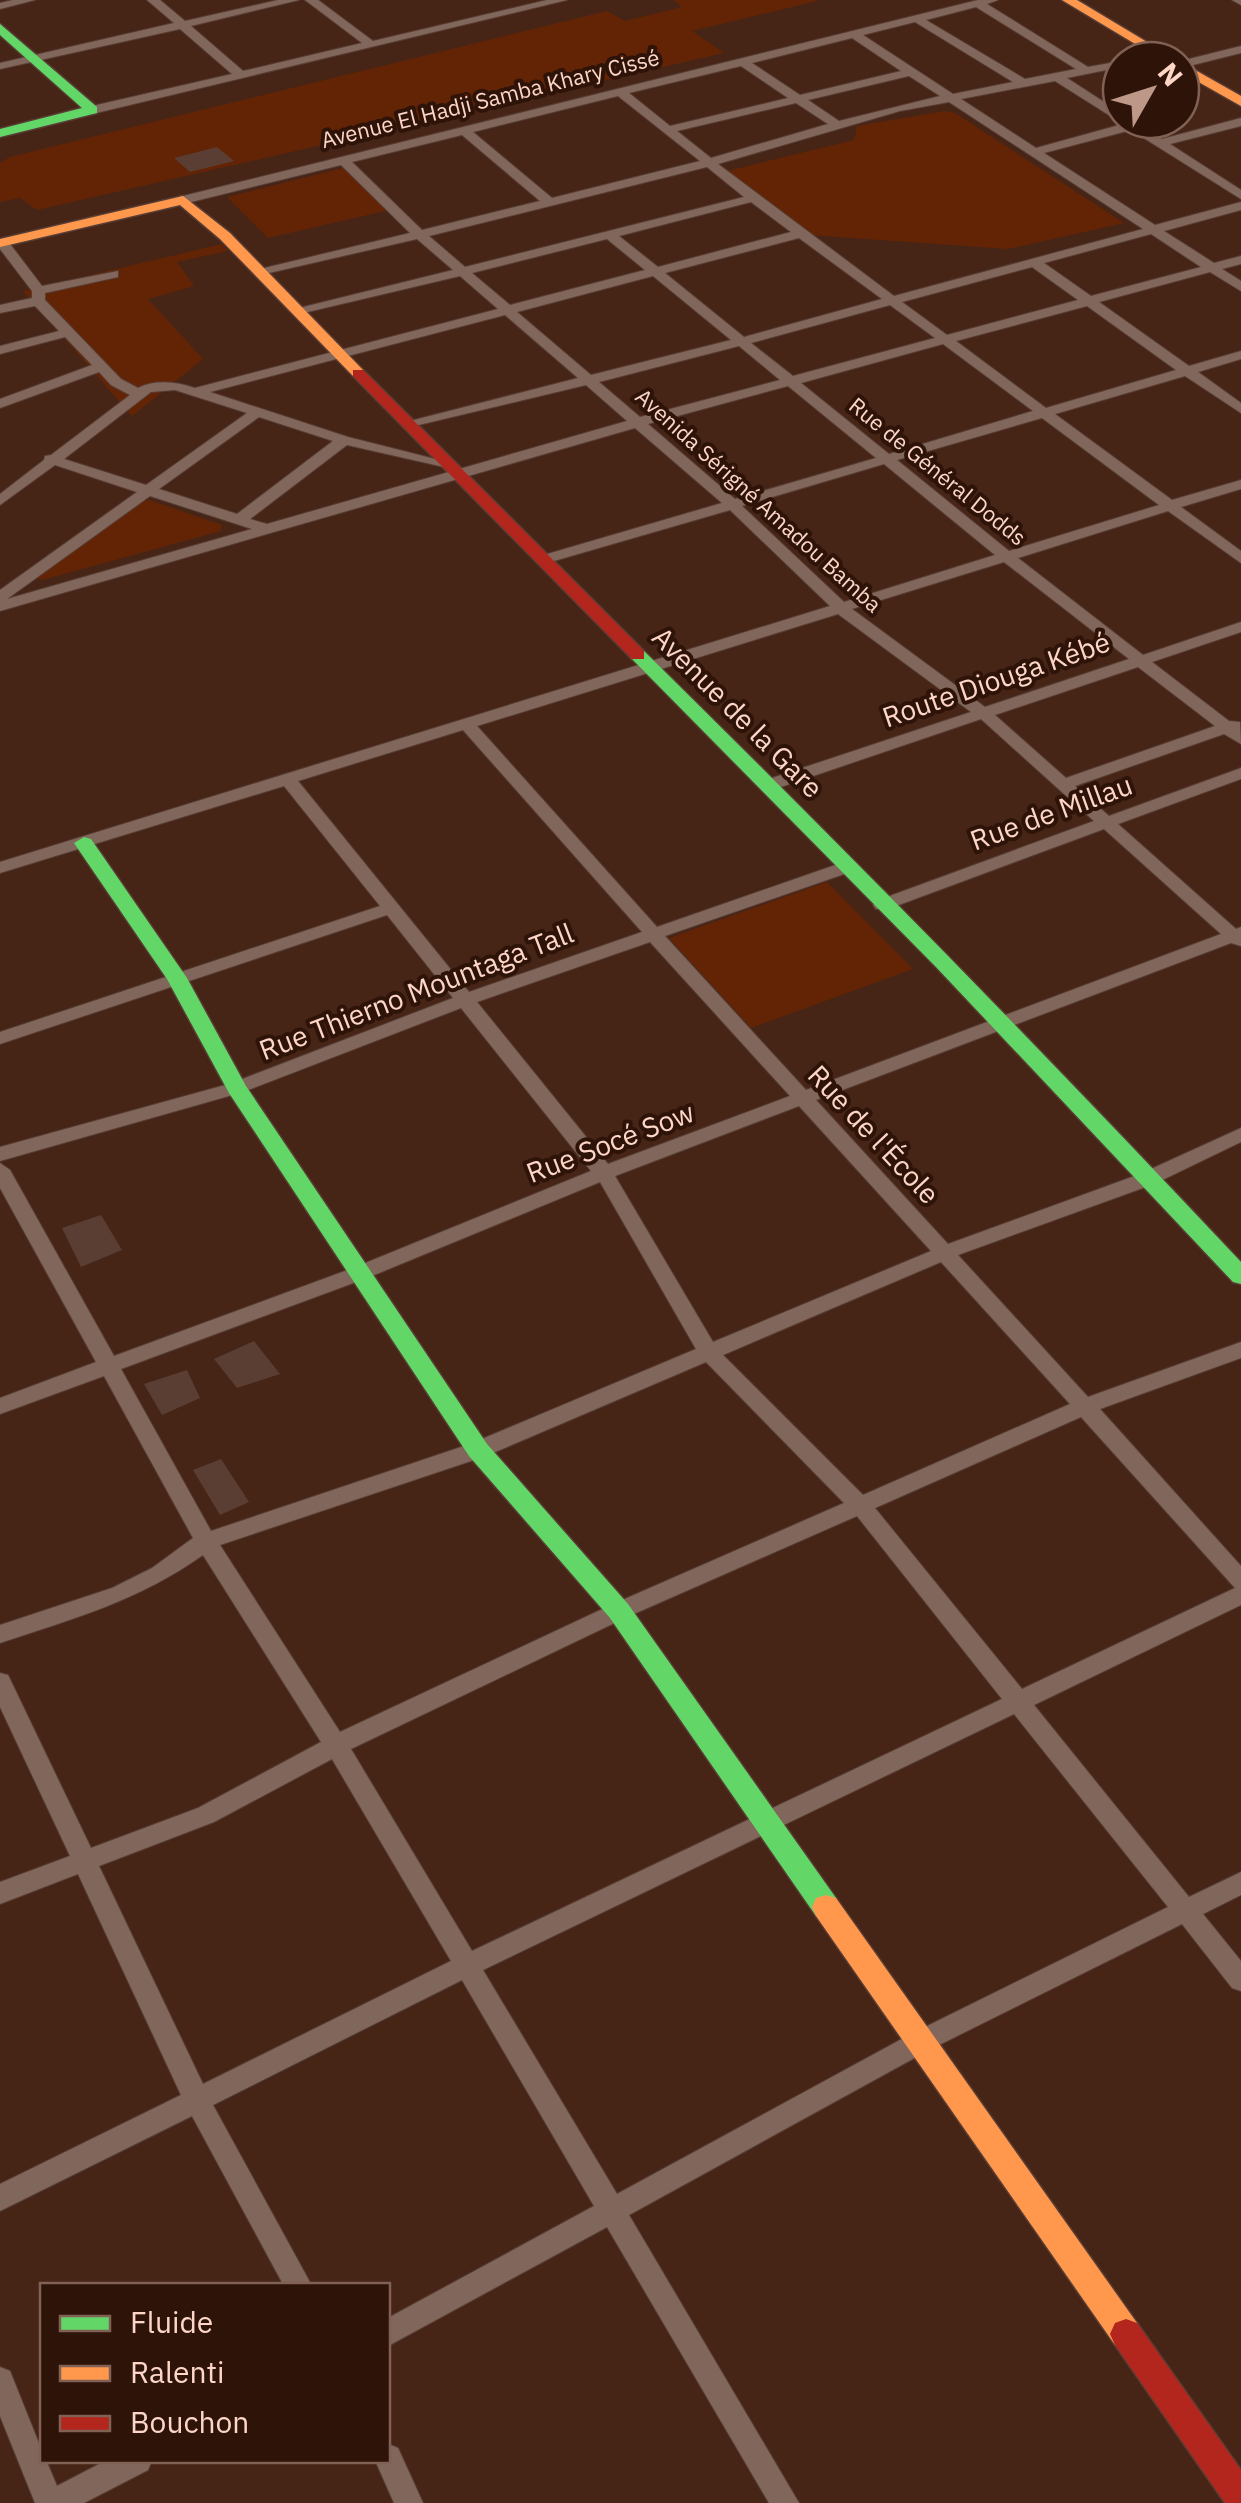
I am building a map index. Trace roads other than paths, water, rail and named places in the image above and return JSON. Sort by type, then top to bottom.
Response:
[{"type":"street","points":[[0,6],[29,0]]},
{"type":"street","points":[[153,0],[240,74]]},
{"type":"street","points":[[0,66],[293,0]]},
{"type":"street","points":[[311,0],[370,44]]},
{"type":"street","points":[[490,0],[508,12]]},
{"type":"street","points":[[0,133],[561,0]]},
{"type":"street","points":[[1068,0],[1136,40]]},
{"type":"street","points":[[985,2],[1088,72]]},
{"type":"street","name":"Avenue El Hadji Samba Khary Cissé","points":[[1,243],[985,2]]},
{"type":"street","points":[[916,18],[1026,85]]},
{"type":"street","points":[[0,28],[92,110]]},
{"type":"street","points":[[853,34],[1038,151],[1241,287]]},
{"type":"street","points":[[1201,60],[1241,49]]},
{"type":"street","points":[[740,60],[840,127]]},
{"type":"street","points":[[261,273],[708,163],[898,108],[958,100],[1101,69]]},
{"type":"street","points":[[668,130],[910,72]]},
{"type":"street","points":[[1059,78],[1101,106]]},
{"type":"street","points":[[1201,78],[1241,102]]},
{"type":"street","points":[[619,91],[753,198],[1241,558]]},
{"type":"street","points":[[1158,143],[1241,122]]},
{"type":"street","points":[[464,130],[548,201]]},
{"type":"street","points":[[1038,151],[1101,134]]},
{"type":"street","points":[[1153,140],[1241,195]]},
{"type":"street","name":"Avenida Sérigné Amadou Bamba","points":[[344,161],[422,235],[731,503],[842,608],[983,713],[1238,937]]},
{"type":"street","points":[[300,312],[753,198]]},
{"type":"street","name":"Avenue de la Gare","points":[[183,200],[261,273],[412,425],[451,470],[769,785],[882,905],[1006,1023],[1241,1276]]},
{"type":"street","points":[[412,425],[744,342],[1241,206]]},
{"type":"street","points":[[191,393],[338,351],[802,233]]},
{"type":"street","name":"Rue de Général Dodds","points":[[609,234],[1007,558],[1237,730]]},
{"type":"street","points":[[1,243],[38,296],[101,367],[116,382],[139,394]]},
{"type":"street","points":[[1,597],[270,530],[451,470],[1241,260]]},
{"type":"street","points":[[1035,263],[1241,408]]},
{"type":"street","points":[[0,309],[113,274]]},
{"type":"street","points":[[0,350],[70,332]]},
{"type":"street","points":[[542,560],[1241,355]]},
{"type":"street","points":[[0,404],[101,367]]},
{"type":"street","points":[[0,501],[139,394],[159,386],[451,470]]},
{"type":"street","points":[[1,597],[255,414]]},
{"type":"street","points":[[240,519],[344,440]]},
{"type":"street","points":[[50,459],[270,530]]},
{"type":"street","points":[[0,868],[1241,484]]},
{"type":"street","name":"Route Diouga Kébé","points":[[769,785],[1241,627]]},
{"type":"street","name":"Rue de l'École","points":[[468,725],[649,933],[948,1252],[1241,1582]]},
{"type":"street","points":[[1066,784],[1237,730]]},
{"type":"street","name":"Rue de Millau","points":[[882,905],[1241,773]]},
{"type":"street","points":[[287,779],[387,909],[604,1173],[708,1352],[862,1508],[1241,1980]]},
{"type":"street","points":[[84,843],[177,978],[236,1088],[478,1450],[619,1611],[1241,2498]]},
{"type":"street","name":"Rue Thierno Mountaga Tall","points":[[0,1154],[236,1088],[649,933],[847,867]]},
{"type":"street","points":[[0,1038],[387,909]]},
{"type":"street","name":"Rue Socé Sow","points":[[0,1406],[110,1362],[360,1273],[801,1098],[1238,937]]},
{"type":"street","points":[[0,1634],[120,1594],[160,1574],[206,1541],[478,1450],[948,1252],[1148,1179],[1241,1134]]},
{"type":"street","points":[[0,1170],[206,1541],[336,1745],[785,2503]]},
{"type":"street","points":[[0,1893],[206,1814],[336,1745],[619,1611],[862,1508],[1086,1406],[1241,1350]]},
{"type":"street","points":[[0,2198],[466,1966],[768,1820],[1021,1704],[1241,1595]]},
{"type":"street","points":[[0,1682],[198,2102],[297,2283]]},
{"type":"street","points":[[390,2331],[920,2042],[1241,1883]]},
{"type":"street","points":[[0,2380],[52,2503],[132,2463]]},
{"type":"street","points":[[390,2462],[409,2503]]}]
